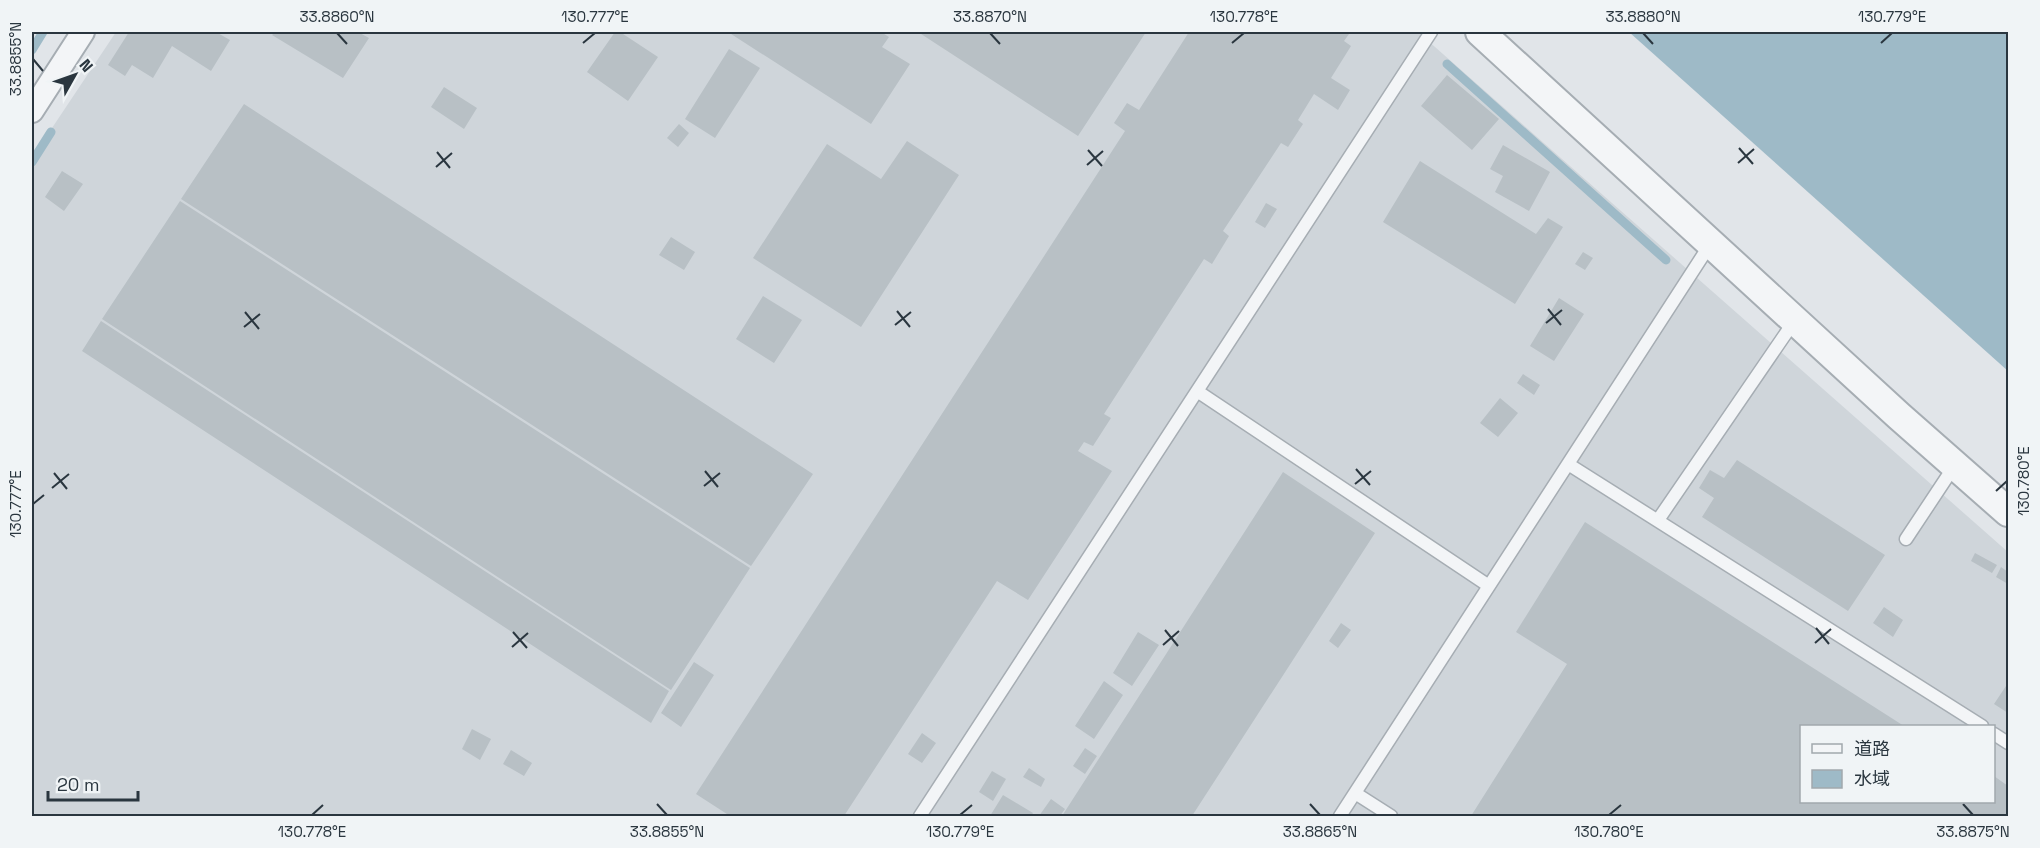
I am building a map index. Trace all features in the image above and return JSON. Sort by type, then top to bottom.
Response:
[{"type":"street","points":[[32,111],[83,32]]},
{"type":"street","points":[[1480,32],[2008,512]]},
{"type":"lane","points":[[920,816],[1431,32]]},
{"type":"lane","points":[[1340,816],[1711,243]]},
{"type":"lane","points":[[1658,520],[1795,320]]},
{"type":"lane","points":[[1197,391],[1489,586]]},
{"type":"lane","points":[[1568,464],[1980,725]]},
{"type":"lane","points":[[1906,539],[1955,465]]},
{"type":"lane","points":[[1995,735],[2008,743]]},
{"type":"lane","points":[[1355,793],[1391,816]]},
{"type":"shaded area","points":[[116,32],[1418,32],[2008,552],[2008,816],[32,816],[32,158]]},
{"type":"water","points":[[1629,32],[2008,32],[2008,371]]},
{"type":"building","points":[[129,32],[216,32],[230,40],[211,71],[172,46],[153,78],[132,65],[125,76],[108,65]]},
{"type":"building","points":[[275,32],[358,32],[369,38],[343,78],[272,35]]},
{"type":"building","points":[[615,32],[620,32],[658,57],[628,101],[587,72]]},
{"type":"building","points":[[728,32],[881,32],[889,37],[882,47],[910,64],[871,124]]},
{"type":"building","points":[[918,32],[1146,32],[1078,136]]},
{"type":"building","points":[[1189,32],[1345,32],[1349,34],[1344,41],[1351,46],[1331,78],[1350,90],[1338,110],[1314,94],[1298,120],[1303,124],[1288,147],[1281,143],[1223,231],[1229,236],[1212,264],[1204,259],[1104,414],[1111,418],[1093,446],[1084,442],[1078,451],[1112,471],[1028,600],[997,581],[844,816],[730,816],[696,794],[1125,131],[1114,123],[1127,103],[1139,110]]},
{"type":"building","points":[[729,49],[760,68],[715,138],[685,119]]},
{"type":"building","points":[[1447,75],[1499,119],[1472,150],[1421,106]]},
{"type":"building","points":[[444,87],[477,108],[464,129],[431,107]]},
{"type":"building","points":[[244,104],[813,474],[751,566],[181,199]]},
{"type":"building","points":[[679,124],[689,133],[678,147],[667,138]]},
{"type":"building","points":[[907,141],[959,175],[861,327],[753,258],[827,144],[881,179]]},
{"type":"building","points":[[1503,145],[1550,172],[1529,211],[1495,192],[1503,176],[1490,169]]},
{"type":"building","points":[[1420,161],[1536,234],[1548,218],[1563,227],[1515,304],[1383,222]]},
{"type":"building","points":[[62,171],[83,184],[64,211],[45,197]]},
{"type":"building","points":[[180,201],[750,568],[671,690],[102,319]]},
{"type":"building","points":[[1266,203],[1277,209],[1265,228],[1255,222]]},
{"type":"building","points":[[671,237],[695,252],[684,270],[659,255]]},
{"type":"building","points":[[1583,252],[1593,258],[1585,270],[1575,264]]},
{"type":"building","points":[[763,296],[802,320],[774,363],[736,339]]},
{"type":"building","points":[[1559,298],[1584,314],[1554,361],[1530,346]]},
{"type":"building","points":[[101,321],[669,691],[651,723],[82,351]]},
{"type":"building","points":[[1523,374],[1540,385],[1534,395],[1517,383]]},
{"type":"building","points":[[1500,398],[1518,413],[1498,437],[1480,423]]},
{"type":"building","points":[[1737,460],[1885,555],[1848,611],[1702,517],[1714,498],[1699,488],[1710,470],[1724,478]]},
{"type":"building","points":[[1283,472],[1375,533],[1192,816],[1062,816]]},
{"type":"building","points":[[1585,522],[1902,725],[1800,725],[1800,803],[1995,803],[1995,777],[2008,786],[2008,816],[1471,816],[1567,664],[1516,632]]},
{"type":"building","points":[[1975,553],[1997,565],[1992,573],[1971,561]]},
{"type":"building","points":[[2001,567],[2008,572],[2008,584],[1996,577]]},
{"type":"building","points":[[1884,607],[1903,620],[1893,637],[1873,623]]},
{"type":"building","points":[[1341,623],[1351,630],[1338,648],[1329,641]]},
{"type":"building","points":[[1138,632],[1159,645],[1132,686],[1113,673]]},
{"type":"building","points":[[694,662],[714,675],[681,727],[661,713]]},
{"type":"building","points":[[1104,681],[1123,695],[1094,739],[1075,726]]},
{"type":"building","points":[[2008,683],[2008,713],[1994,704]]},
{"type":"building","points":[[472,729],[491,739],[480,760],[462,749]]},
{"type":"building","points":[[922,733],[936,743],[922,763],[908,754]]},
{"type":"building","points":[[1085,748],[1097,756],[1085,774],[1073,766]]},
{"type":"building","points":[[511,750],[532,763],[524,776],[503,764]]},
{"type":"building","points":[[1029,768],[1045,779],[1041,787],[1023,777]]},
{"type":"building","points":[[992,771],[1006,779],[993,801],[979,792]]},
{"type":"building","points":[[1003,795],[1033,813],[1031,816],[990,816]]},
{"type":"building","points":[[1051,799],[1065,809],[1060,816],[1039,816]]},
{"type":"waterway","points":[[32,50],[43,32]]},
{"type":"waterway","points":[[1447,64],[1666,260]]},
{"type":"waterway","points":[[32,162],[51,132]]}]
